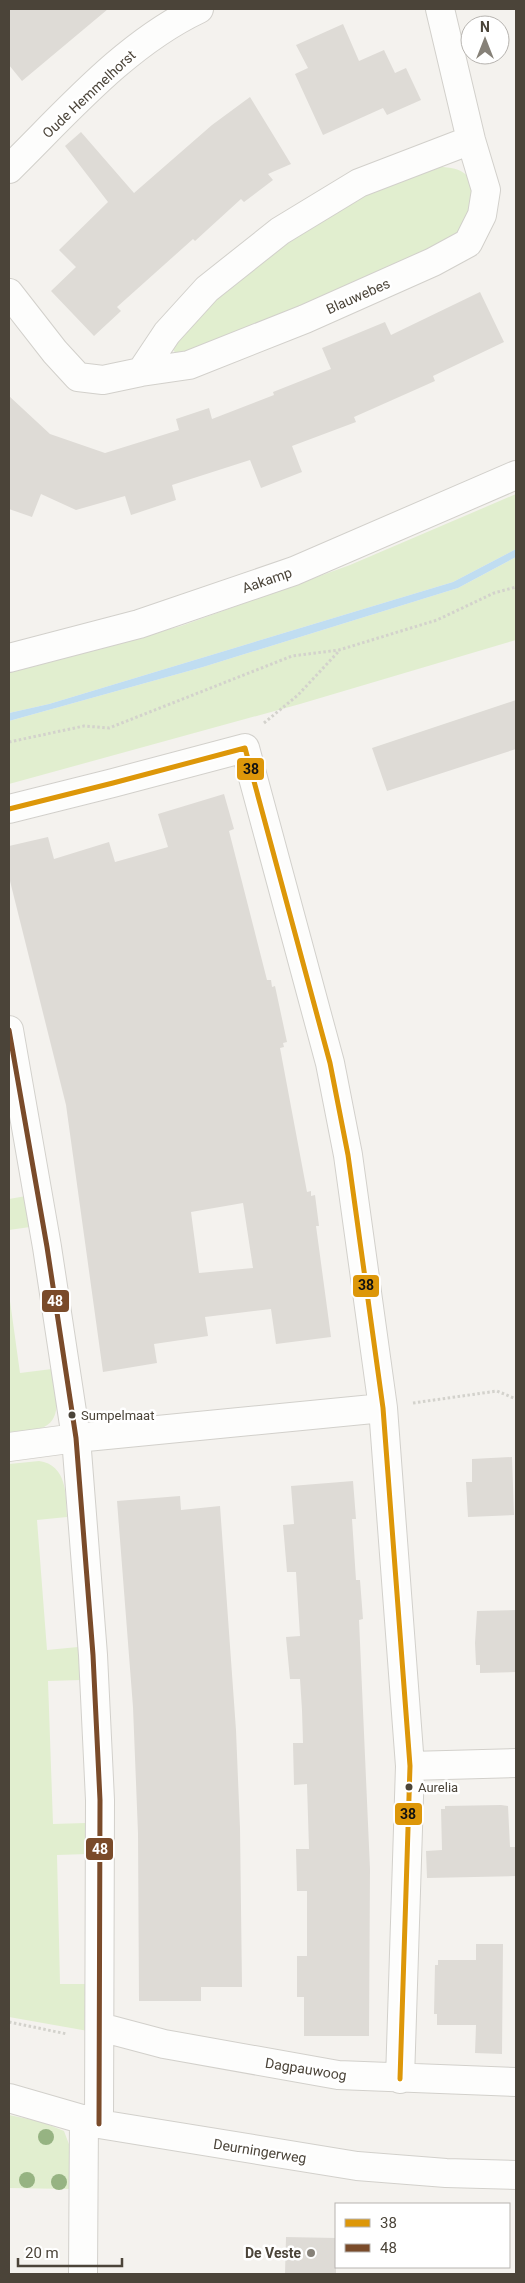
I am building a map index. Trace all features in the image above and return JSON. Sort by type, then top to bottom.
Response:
[{"type":"street","name":"Oude Hemmelhorst","points":[[9,169],[114,67],[171,22],[199,9]]},
{"type":"street","name":"Blauwebes","points":[[9,293],[78,377],[103,380],[189,365],[305,320],[433,262],[468,243],[482,215],[486,190],[471,140],[440,9]]},
{"type":"street","points":[[141,372],[167,333],[207,289],[280,232],[359,184],[471,140]]},
{"type":"street","name":"Aakamp","points":[[9,658],[139,624],[294,571],[516,474]]},
{"type":"street","points":[[9,809],[113,784],[245,748],[330,1064],[348,1155],[383,1408],[410,1766],[400,2079]]},
{"type":"street","points":[[9,1030],[47,1247],[76,1438],[93,1655],[100,1800],[100,2027],[83,2231],[83,2274]]},
{"type":"street","points":[[9,1447],[76,1438],[383,1408]]},
{"type":"street","points":[[410,1766],[516,1763]]},
{"type":"street","name":"Dagpauwoog","points":[[100,2027],[164,2044],[338,2075],[400,2079],[516,2082]]},
{"type":"street","name":"Deurningerweg","points":[[9,2098],[92,2122],[357,2166],[446,2173],[516,2175]]},
{"type":"path","points":[[9,742],[84,726],[109,728],[292,656],[340,650],[437,620],[494,592],[516,587]]},
{"type":"path","points":[[245,748],[263,724],[298,695],[340,650]]},
{"type":"path","points":[[383,1408],[497,1391],[516,1399]]},
{"type":"green space","points":[[438,167],[454,169],[464,173],[470,180],[472,199],[462,234],[221,343],[176,354],[172,348],[175,339],[259,257],[362,196]]},
{"type":"green space","points":[[516,494],[516,549],[453,582],[49,704],[9,713],[9,672],[181,626],[350,565]]},
{"type":"green space","points":[[516,557],[516,640],[300,704],[9,784],[9,721],[203,667],[458,588]]},
{"type":"green space","points":[[26,1196],[30,1227],[9,1230],[9,1199]]},
{"type":"green space","points":[[9,1294],[20,1373],[52,1369],[57,1401],[54,1416],[44,1427],[9,1432]]},
{"type":"green space","points":[[39,1461],[55,1468],[60,1474],[65,1490],[67,1508],[67,1517],[37,1520],[47,1650],[78,1647],[81,1680],[48,1681],[53,1824],[85,1823],[88,1854],[57,1855],[60,1984],[90,1984],[88,2031],[9,2017],[9,1464]]},
{"type":"green space","points":[[9,2115],[42,2122],[64,2131],[70,2147],[70,2189],[9,2188]]},
{"type":"water","points":[[516,549],[516,557],[458,588],[203,667],[9,721],[9,713],[49,704],[453,582]]},
{"type":"building","points":[[9,9],[108,9],[22,81],[9,65]]},
{"type":"building","points":[[343,24],[359,61],[384,50],[395,73],[406,68],[421,100],[387,115],[383,108],[323,135],[295,74],[308,68],[296,45]]},
{"type":"building","points":[[250,97],[291,164],[268,174],[273,180],[244,202],[241,199],[195,241],[193,239],[117,307],[121,311],[94,336],[51,291],[76,267],[59,250],[108,202],[65,146],[81,132],[134,193],[212,125]]},
{"type":"building","points":[[480,292],[504,342],[433,376],[435,381],[354,417],[356,422],[292,446],[302,472],[261,488],[250,460],[172,485],[176,500],[131,515],[125,496],[76,510],[41,494],[32,517],[9,509],[9,396],[50,434],[105,453],[179,430],[176,419],[209,408],[212,419],[274,395],[273,392],[331,369],[322,348],[385,322],[391,335]]},
{"type":"building","points":[[516,700],[516,749],[387,791],[372,748]]},
{"type":"building","points":[[224,794],[234,829],[229,831],[267,980],[271,980],[272,987],[275,986],[287,1042],[283,1043],[284,1047],[280,1048],[307,1192],[311,1191],[311,1196],[315,1195],[319,1226],[316,1226],[331,1337],[276,1344],[271,1309],[205,1317],[208,1336],[154,1344],[157,1363],[103,1372],[66,1105],[9,877],[9,846],[48,837],[54,859],[109,842],[115,862],[168,847],[158,814]],"holes":[[[243,1203],[253,1268],[199,1273],[191,1212]]]},
{"type":"building","points":[[512,1457],[514,1515],[468,1517],[466,1482],[472,1482],[472,1459]]},
{"type":"building","points":[[353,1481],[356,1519],[352,1519],[356,1580],[360,1580],[363,1619],[359,1620],[370,1869],[369,2036],[304,2036],[304,1997],[297,1997],[297,1956],[307,1956],[307,1891],[297,1891],[296,1849],[309,1849],[307,1784],[294,1785],[293,1743],[303,1743],[302,1710],[300,1679],[290,1679],[286,1637],[300,1636],[296,1572],[287,1572],[283,1525],[294,1524],[291,1486]]},
{"type":"building","points":[[180,1496],[181,1510],[220,1506],[236,1730],[240,1828],[242,1987],[201,1987],[201,2001],[139,2001],[138,1833],[133,1707],[117,1501]]},
{"type":"building","points":[[516,1610],[516,1672],[480,1673],[480,1665],[476,1665],[477,1611]]},
{"type":"building","points":[[445,1806],[508,1806],[510,1847],[516,1847],[516,1876],[427,1878],[426,1851],[442,1850],[441,1809],[445,1809]]},
{"type":"building","points":[[476,1944],[503,1944],[502,2054],[475,2053],[476,2025],[437,2025],[437,2014],[434,2014],[435,1965],[438,1965],[438,1960],[476,1960]]},
{"type":"building","points":[[286,2237],[335,2238],[336,2274],[285,2274]]},
{"type":"transit line","name":"38","points":[[9,809],[245,748],[330,1063],[348,1155],[383,1408],[410,1766],[400,2079]]},
{"type":"transit line","name":"48","points":[[9,1030],[47,1247],[76,1438],[93,1655],[100,1800],[99,2124]]},
{"type":"place","name":"Sumpelmaat","points":[[72,1415]]},
{"type":"place","name":"Aurelia","points":[[409,1787]]},
{"type":"place","name":"De Veste","points":[[311,2253]]}]
